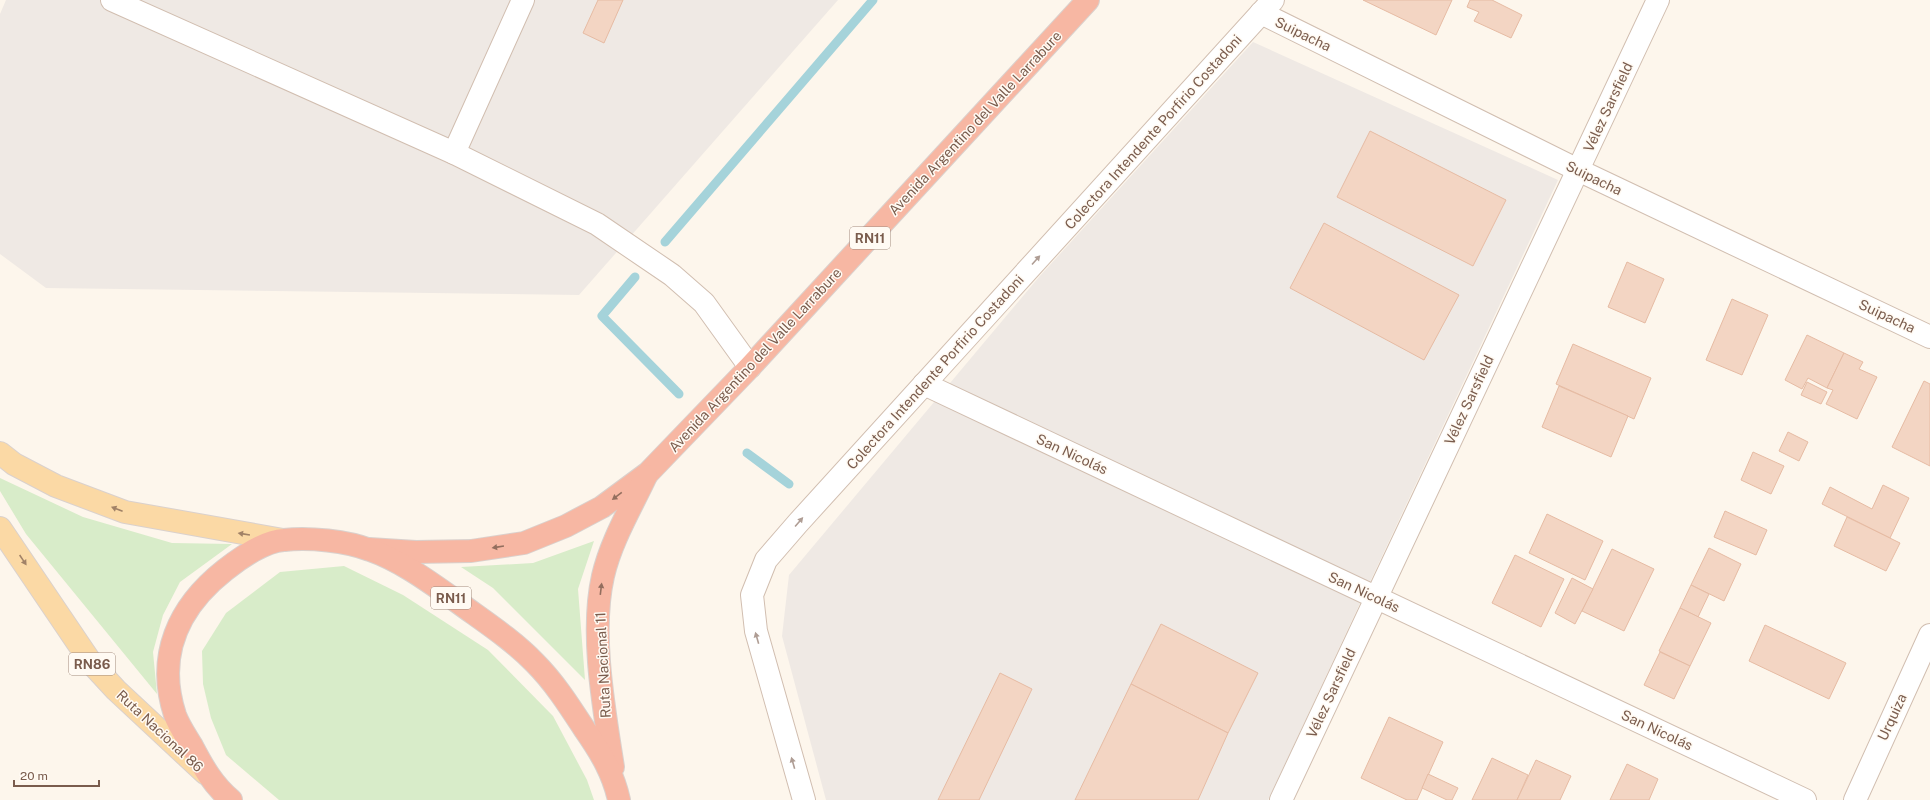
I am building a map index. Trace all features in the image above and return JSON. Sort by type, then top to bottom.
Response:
[{"type":"highway","name":"Avenida Argentino del Valle Larrabure","points":[[648,473],[750,367],[1088,0]]},
{"type":"highway","name":"Ruta Nacional 11","points":[[231,800],[209,778],[175,716],[167,677],[173,637],[188,606],[209,582],[246,554],[283,540],[325,541],[369,549],[416,552],[471,551],[524,543],[566,526],[602,507],[648,473]]},
{"type":"highway","name":"Ruta Nacional 11","points":[[617,790],[602,693],[598,617],[603,576],[620,530],[648,473]]},
{"type":"highway","name":"Ruta Nacional 11","points":[[369,549],[388,557],[424,578],[497,630],[535,663],[560,692],[596,746],[617,790]]},
{"type":"main road","points":[[0,453],[14,464],[56,486],[125,512],[283,540]]},
{"type":"main road","name":"Ruta Nacional 86","points":[[0,528],[92,664],[116,690],[209,778]]},
{"type":"street","points":[[112,0],[454,153],[597,224],[672,275],[704,303],[750,367]]},
{"type":"street","points":[[454,153],[523,0]]},
{"type":"street","name":"Vélez Sarsfield","points":[[1281,800],[1658,0]]},
{"type":"street","name":"Suipacha","points":[[1267,7],[1578,170],[1930,337]]},
{"type":"street","name":"Colectora Intendente Porfirio Costadoni","points":[[804,800],[756,631],[752,595],[766,560],[1267,7]]},
{"type":"street","name":"San Nicolás","points":[[924,384],[1805,800]]},
{"type":"street","name":"Urquiza","points":[[1855,800],[1930,635]]},
{"type":"shaded area","points":[[6,0],[838,0],[579,295],[46,288],[0,254],[0,14]]},
{"type":"shaded area","points":[[1253,42],[1558,180],[1268,800],[826,800],[782,636],[789,575],[1039,277]]},
{"type":"green space","points":[[0,478],[83,517],[172,543],[232,544],[180,582],[163,615],[153,652],[157,694],[26,534],[0,491]]},
{"type":"green space","points":[[594,541],[578,589],[585,680],[493,588],[461,567],[533,563]]},
{"type":"green space","points":[[344,566],[403,595],[488,650],[553,716],[587,780],[594,800],[279,800],[226,755],[211,718],[203,684],[202,651],[226,613],[280,572]]},
{"type":"building","points":[[598,0],[623,0],[604,43],[583,33]]},
{"type":"building","points":[[1363,0],[1452,0],[1436,35]]},
{"type":"building","points":[[1470,0],[1492,0],[1522,15],[1511,38],[1474,21],[1479,12],[1467,7]]},
{"type":"building","points":[[1370,131],[1506,200],[1473,266],[1337,197]]},
{"type":"building","points":[[1324,223],[1459,295],[1424,360],[1290,288]]},
{"type":"building","points":[[1627,262],[1664,279],[1645,323],[1608,307]]},
{"type":"building","points":[[1732,299],[1768,315],[1742,375],[1706,360]]},
{"type":"building","points":[[1807,335],[1844,353],[1827,388],[1808,378],[1802,389],[1785,380]]},
{"type":"building","points":[[1573,344],[1651,378],[1634,419],[1556,384]]},
{"type":"building","points":[[1844,353],[1863,362],[1859,369],[1877,377],[1857,419],[1826,404],[1833,390],[1827,388]]},
{"type":"building","points":[[1924,381],[1930,384],[1930,466],[1892,447]]},
{"type":"building","points":[[1807,382],[1827,392],[1821,404],[1801,395]]},
{"type":"building","points":[[1559,386],[1628,416],[1611,457],[1542,427]]},
{"type":"building","points":[[1788,432],[1808,442],[1799,461],[1779,451]]},
{"type":"building","points":[[1753,452],[1784,466],[1771,494],[1741,480]]},
{"type":"building","points":[[1883,485],[1909,498],[1890,538],[1822,504],[1830,487],[1872,509]]},
{"type":"building","points":[[1725,511],[1767,530],[1756,555],[1714,537]]},
{"type":"building","points":[[1547,514],[1603,541],[1585,580],[1529,553]]},
{"type":"building","points":[[1847,517],[1900,543],[1886,571],[1834,546]]},
{"type":"building","points":[[1709,548],[1741,564],[1724,601],[1691,585]]},
{"type":"building","points":[[1612,549],[1654,569],[1624,631],[1582,611]]},
{"type":"building","points":[[1515,555],[1564,579],[1541,627],[1492,603]]},
{"type":"building","points":[[1572,578],[1593,589],[1575,624],[1555,613]]},
{"type":"building","points":[[1691,585],[1709,594],[1698,617],[1680,608]]},
{"type":"building","points":[[1680,608],[1711,623],[1690,666],[1659,651]]},
{"type":"building","points":[[1161,624],[1258,673],[1228,733],[1131,684]]},
{"type":"building","points":[[1765,625],[1846,663],[1829,699],[1749,661]]},
{"type":"building","points":[[1660,652],[1690,666],[1674,699],[1644,685]]},
{"type":"building","points":[[1000,673],[1032,689],[979,800],[938,800]]},
{"type":"building","points":[[1131,684],[1228,733],[1198,800],[1075,800]]},
{"type":"building","points":[[1389,717],[1443,742],[1417,800],[1407,800],[1361,778]]},
{"type":"building","points":[[1492,758],[1528,775],[1517,800],[1472,800]]},
{"type":"building","points":[[1536,760],[1571,776],[1560,800],[1517,800]]},
{"type":"building","points":[[1627,764],[1658,779],[1649,800],[1610,800]]},
{"type":"building","points":[[1428,774],[1458,788],[1452,800],[1447,800],[1422,788]]},
{"type":"waterway","points":[[665,242],[873,0]]},
{"type":"waterway","points":[[635,277],[602,316],[679,394]]},
{"type":"waterway","points":[[747,453],[789,484]]}]
